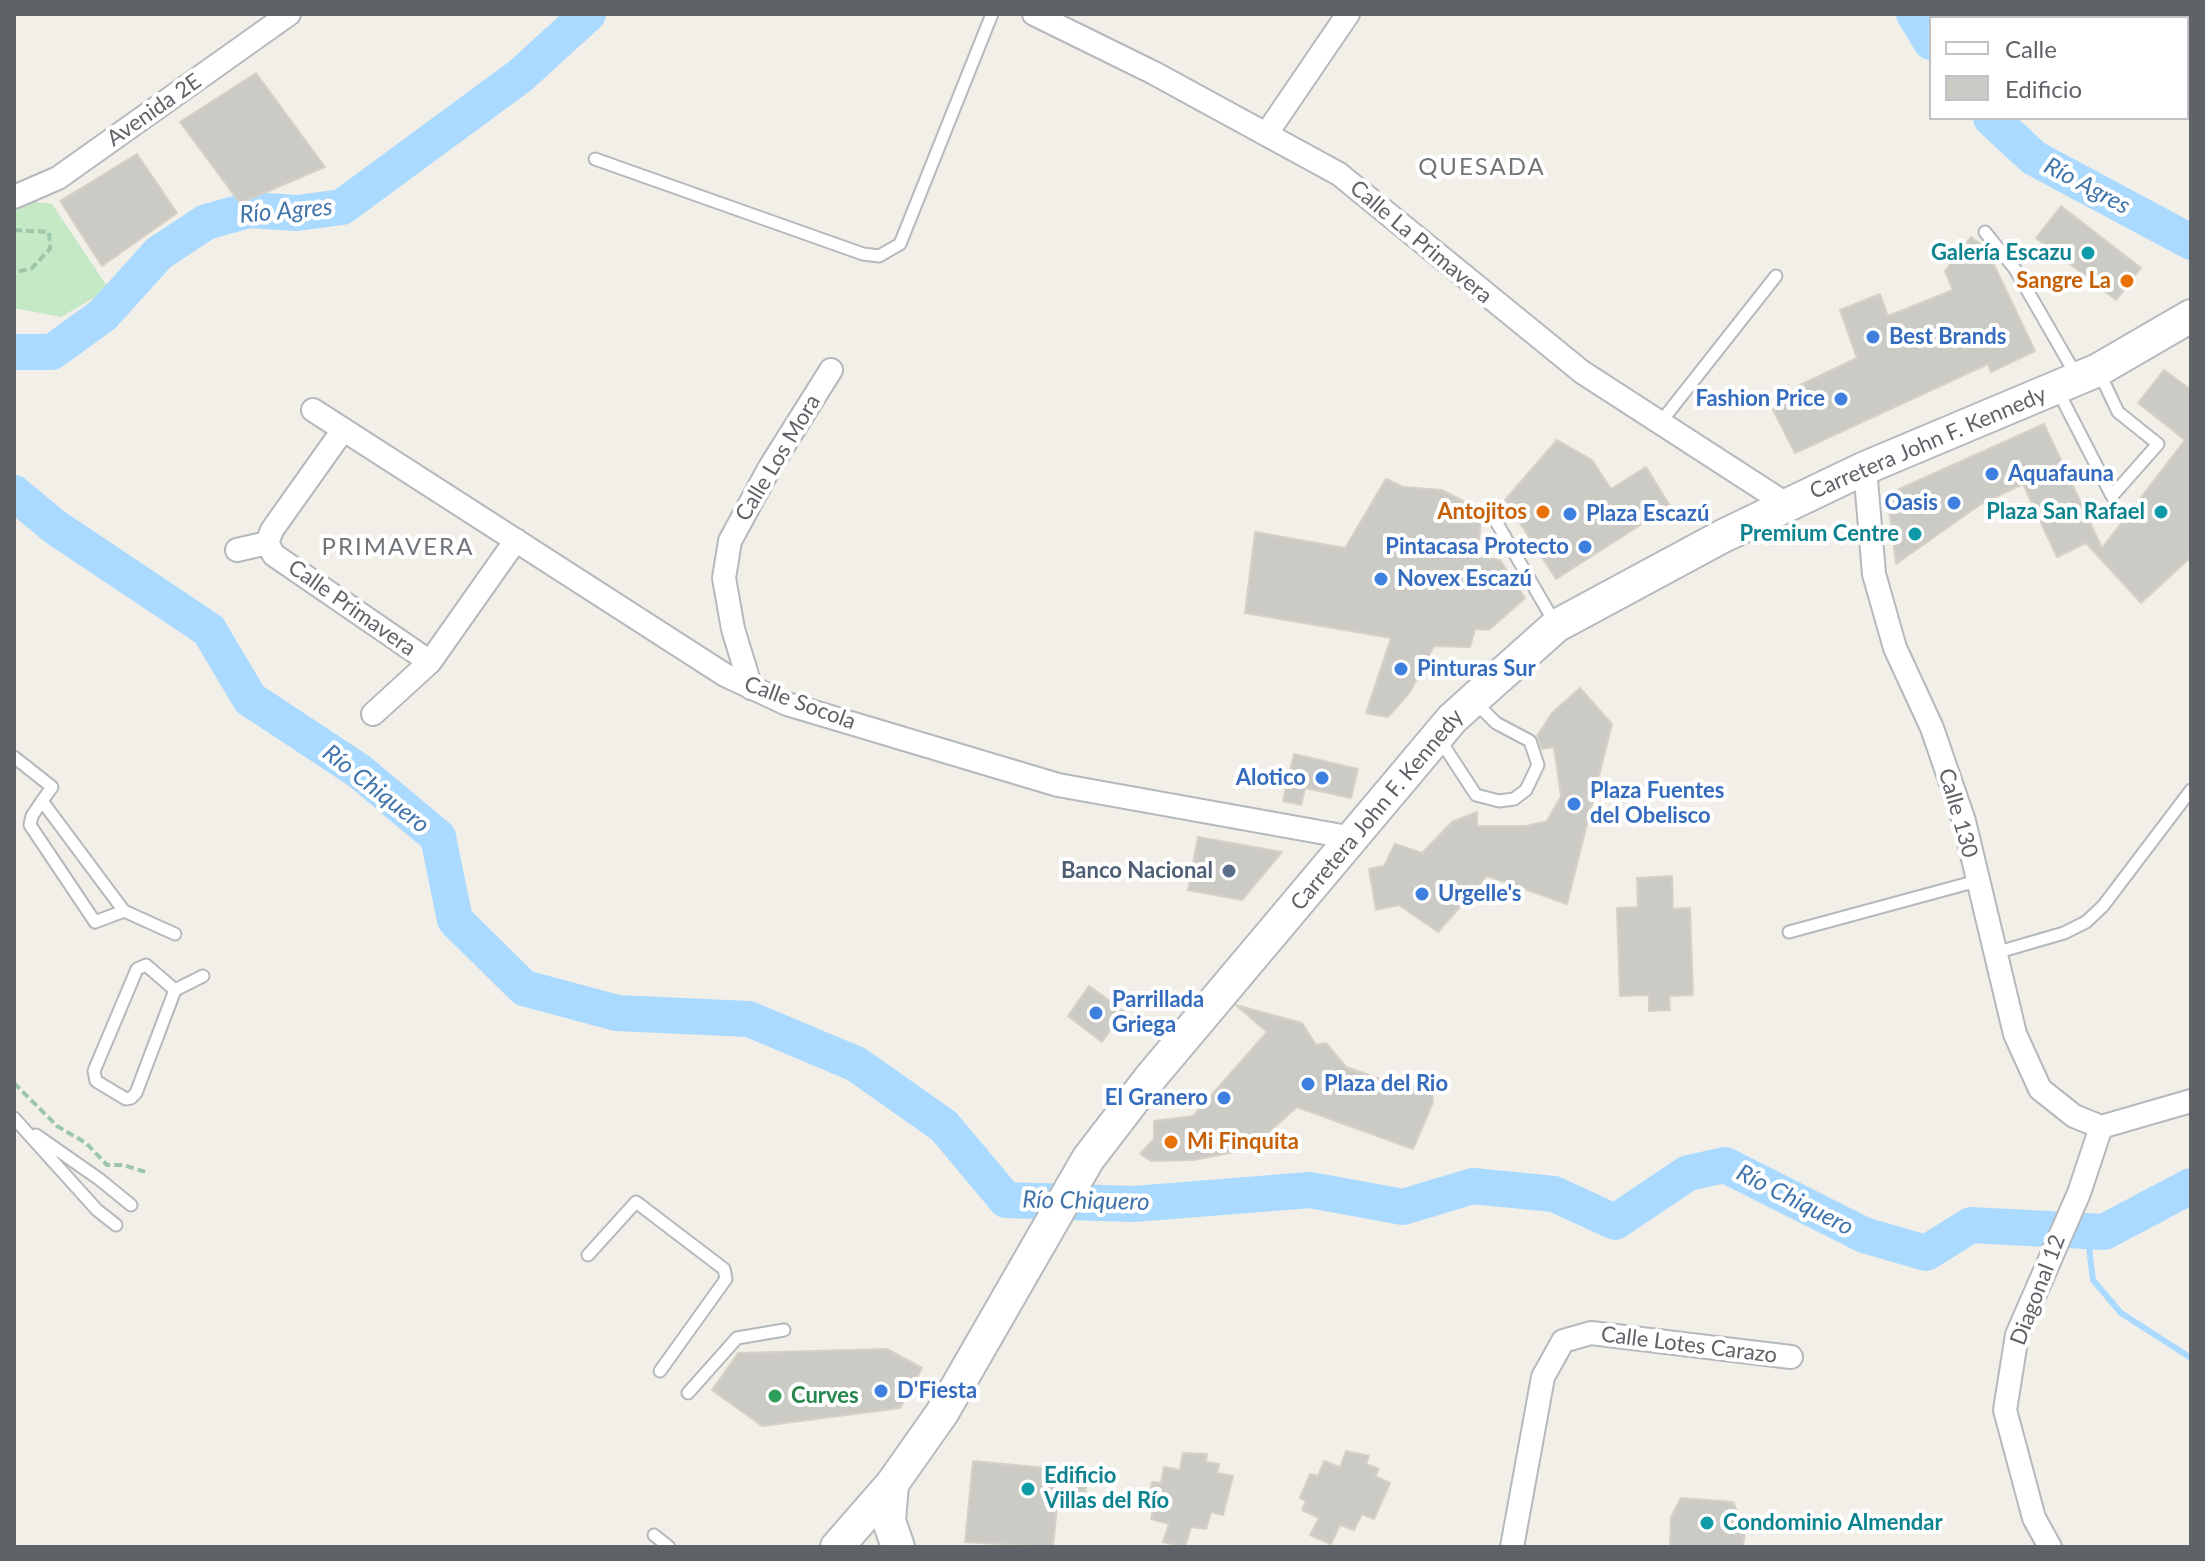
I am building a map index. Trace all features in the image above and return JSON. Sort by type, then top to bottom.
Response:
[{"type":"main road","name":"Carretera John F. Kennedy","points":[[837,1547],[892,1484],[961,1382],[1088,1159],[1151,1077],[1437,736],[1473,700],[1556,626],[1786,504],[2078,379],[2190,318]]},
{"type":"main road","points":[[892,1484],[889,1521],[898,1547]]},
{"type":"street","name":"Avenida 2E","points":[[14,197],[58,178],[289,14]]},
{"type":"street","name":"Calle La Primavera","points":[[1034,14],[1065,22],[1339,174],[1582,372],[1786,504]]},
{"type":"street","points":[[1267,133],[1348,14]]},
{"type":"street","name":"Calle Los Mora","points":[[751,688],[733,629],[724,578],[730,541],[770,467],[831,370]]},
{"type":"street","name":"Calle Socola","points":[[313,410],[751,688],[787,704],[1058,785],[1353,838]]},
{"type":"street","name":"Calle Primavera","points":[[343,430],[272,530],[267,543],[274,555],[430,662],[516,540]]},
{"type":"street","name":"Calle 130","points":[[1865,468],[1874,574],[1895,648],[1932,728],[1964,821],[2015,1034],[2040,1089],[2074,1116],[2101,1127]]},
{"type":"street","points":[[237,550],[267,543]]},
{"type":"street","points":[[373,714],[430,662]]},
{"type":"street","points":[[2101,1127],[2191,1101]]},
{"type":"street","name":"Diagonal 12","points":[[2050,1547],[2034,1518],[2005,1410],[2017,1335],[2052,1248],[2079,1193],[2101,1127]]},
{"type":"street","name":"Calle Lotes Carazo","points":[[1512,1547],[1543,1377],[1563,1341],[1591,1333],[1791,1357]]},
{"type":"lane","points":[[595,159],[863,254],[879,256],[900,244],[992,14]]},
{"type":"lane","points":[[1985,232],[2015,269],[2078,379],[2112,496],[2158,444],[2078,379]]},
{"type":"lane","points":[[1660,423],[1776,276]]},
{"type":"lane","points":[[1490,511],[1556,626]]},
{"type":"lane","points":[[1437,736],[1476,795],[1499,801],[1514,799],[1526,790],[1538,765],[1530,741],[1496,723],[1473,700]]},
{"type":"lane","points":[[14,757],[52,787],[30,825],[95,922],[124,911]]},
{"type":"lane","points":[[1995,953],[2064,933],[2086,922],[2103,906],[2191,790]]},
{"type":"lane","points":[[42,801],[124,911],[175,934]]},
{"type":"lane","points":[[1789,932],[1977,881]]},
{"type":"lane","points":[[175,990],[146,965],[137,969],[94,1071],[96,1081],[126,1099],[136,1093],[175,990],[203,976]]},
{"type":"lane","points":[[16,1121],[131,1205]]},
{"type":"lane","points":[[16,1121],[97,1210],[116,1225]]},
{"type":"lane","points":[[588,1255],[636,1202],[724,1269],[726,1279],[660,1371]]},
{"type":"lane","points":[[688,1393],[737,1338],[784,1330]]},
{"type":"lane","points":[[654,1535],[669,1547]]},
{"type":"path","points":[[14,230],[49,232],[50,249],[31,269],[14,272]]},
{"type":"path","points":[[14,1083],[57,1126],[86,1143],[107,1165],[123,1165],[149,1173]]},
{"type":"green space","points":[[14,199],[52,204],[109,289],[61,317],[14,308]]},
{"type":"building","points":[[256,73],[325,167],[240,203],[180,122]]},
{"type":"building","points":[[137,154],[177,213],[102,266],[60,201]]},
{"type":"building","name":"Galería Escazu","points":[[2061,206],[2141,268],[2116,300],[2036,238]]},
{"type":"building","points":[[1971,237],[1986,248],[2035,351],[1991,372],[1988,364],[1795,453],[1772,408],[1802,393],[1798,386],[1857,358],[1840,310],[1880,294],[1888,316],[1953,290],[1945,271]]},
{"type":"building","name":"Plaza San Rafael","points":[[2164,370],[2191,390],[2191,557],[2141,603],[2086,543],[2057,557],[2023,484],[1981,504],[1896,564],[1888,501],[1897,490],[2044,424],[2102,548],[2185,440],[2138,403]]},
{"type":"building","name":"Plaza Escazú","points":[[1557,440],[1592,460],[1611,489],[1646,467],[1670,506],[1556,579],[1505,500]]},
{"type":"building","name":"Novex Escazú","points":[[1386,479],[1403,487],[1442,490],[1482,511],[1477,557],[1500,560],[1525,598],[1489,630],[1475,629],[1470,647],[1434,646],[1410,692],[1388,717],[1366,713],[1391,638],[1245,613],[1255,532],[1345,548]]},
{"type":"building","name":"Plaza Fuentes del Obelisco","points":[[1580,688],[1612,724],[1567,904],[1487,876],[1438,932],[1399,905],[1376,910],[1369,869],[1384,866],[1395,844],[1422,853],[1452,822],[1477,812],[1477,826],[1526,826],[1547,821],[1561,796],[1554,747],[1542,749],[1537,736],[1552,713]]},
{"type":"building","name":"Alotico","points":[[1294,754],[1358,769],[1351,798],[1305,788],[1301,805],[1283,801]]},
{"type":"building","name":"Banco Nacional","points":[[1198,837],[1282,852],[1242,900],[1188,890]]},
{"type":"building","points":[[1672,876],[1673,909],[1690,908],[1693,995],[1669,996],[1670,1010],[1649,1011],[1649,995],[1620,996],[1617,908],[1638,907],[1637,878]]},
{"type":"building","name":"Parrillada Griega","points":[[1089,986],[1124,1011],[1102,1042],[1068,1016]]},
{"type":"building","name":"Plaza del Rio","points":[[1236,1005],[1302,1023],[1316,1045],[1326,1043],[1346,1067],[1403,1087],[1431,1081],[1433,1102],[1413,1149],[1297,1107],[1250,1149],[1194,1160],[1151,1161],[1140,1154],[1154,1139],[1154,1121],[1193,1116],[1267,1032]]},
{"type":"building","points":[[887,1349],[922,1368],[900,1408],[762,1426],[712,1390],[738,1353]]},
{"type":"building","points":[[1346,1451],[1369,1456],[1366,1464],[1379,1469],[1375,1476],[1390,1483],[1374,1519],[1362,1514],[1354,1530],[1340,1525],[1331,1544],[1310,1535],[1319,1518],[1302,1510],[1306,1501],[1300,1498],[1310,1474],[1318,1476],[1324,1461],[1340,1467]]},
{"type":"building","points":[[1183,1453],[1207,1454],[1206,1462],[1219,1464],[1217,1473],[1233,1476],[1223,1515],[1211,1512],[1206,1529],[1191,1527],[1185,1547],[1163,1542],[1169,1524],[1151,1519],[1153,1510],[1147,1508],[1152,1482],[1161,1483],[1164,1467],[1180,1470]]},
{"type":"building","name":"Edificio Villas del Río","points":[[973,1461],[1087,1472],[1084,1508],[1057,1506],[1053,1547],[965,1542]]},
{"type":"building","name":"Condominio Almendar","points":[[1681,1498],[1733,1502],[1745,1530],[1743,1547],[1670,1547],[1671,1517]]},
{"type":"waterway","name":"Río Agres","points":[[14,352],[52,352],[103,315],[159,253],[206,222],[249,210],[297,213],[342,207],[520,76],[588,14]]},
{"type":"waterway","name":"Río Agres","points":[[1914,14],[1929,39]]},
{"type":"waterway","name":"Río Agres","points":[[1993,120],[2034,158],[2191,242]]},
{"type":"waterway","name":"Río Chiquero","points":[[14,493],[55,527],[209,630],[250,699],[359,771],[438,837],[455,920],[524,988],[617,1013],[749,1019],[856,1064],[944,1126],[1006,1200],[1134,1204],[1310,1190],[1403,1207],[1473,1186],[1554,1194],[1615,1222],[1688,1173],[1725,1165],[1864,1235],[1926,1253],[1971,1225],[2104,1232],[2191,1186]]},
{"type":"waterway","points":[[2087,1231],[2093,1280],[2121,1313],[2191,1358]]},
{"type":"place","name":"Galería Escazu","points":[[2088,253]]},
{"type":"place","name":"Sangre La","points":[[2127,281]]},
{"type":"place","name":"Best Brands","points":[[1873,337]]},
{"type":"place","name":"Fashion Price","points":[[1841,399]]},
{"type":"place","name":"Aquafauna","points":[[1992,474]]},
{"type":"place","name":"Oasis","points":[[1954,503]]},
{"type":"place","name":"Antojitos","points":[[1543,512]]},
{"type":"place","name":"Plaza San Rafael","points":[[2161,512]]},
{"type":"place","name":"Plaza Escazú","points":[[1570,514]]},
{"type":"place","name":"Premium Centre","points":[[1915,534]]},
{"type":"place","name":"Pintacasa Protecto","points":[[1585,547]]},
{"type":"place","name":"Novex Escazú","points":[[1381,579]]},
{"type":"place","name":"Pinturas Sur","points":[[1401,669]]},
{"type":"place","name":"Alotico","points":[[1322,778]]},
{"type":"place","name":"Plaza Fuentes del Obelisco","points":[[1574,804]]},
{"type":"place","name":"Banco Nacional","points":[[1229,871]]},
{"type":"place","name":"Urgelle's","points":[[1422,894]]},
{"type":"place","name":"Parrillada Griega","points":[[1096,1013]]},
{"type":"place","name":"Plaza del Rio","points":[[1308,1084]]},
{"type":"place","name":"El Granero","points":[[1224,1098]]},
{"type":"place","name":"Mi Finquita","points":[[1171,1142]]},
{"type":"place","name":"D'Fiesta","points":[[881,1391]]},
{"type":"place","name":"Curves","points":[[775,1396]]},
{"type":"place","name":"Edificio Villas del Río","points":[[1028,1489]]},
{"type":"place","name":"Condominio Almendar","points":[[1707,1523]]},
{"type":"district","name":"QUESADA","points":[[1482,167]]},
{"type":"district","name":"PRIMAVERA","points":[[398,547]]}]
